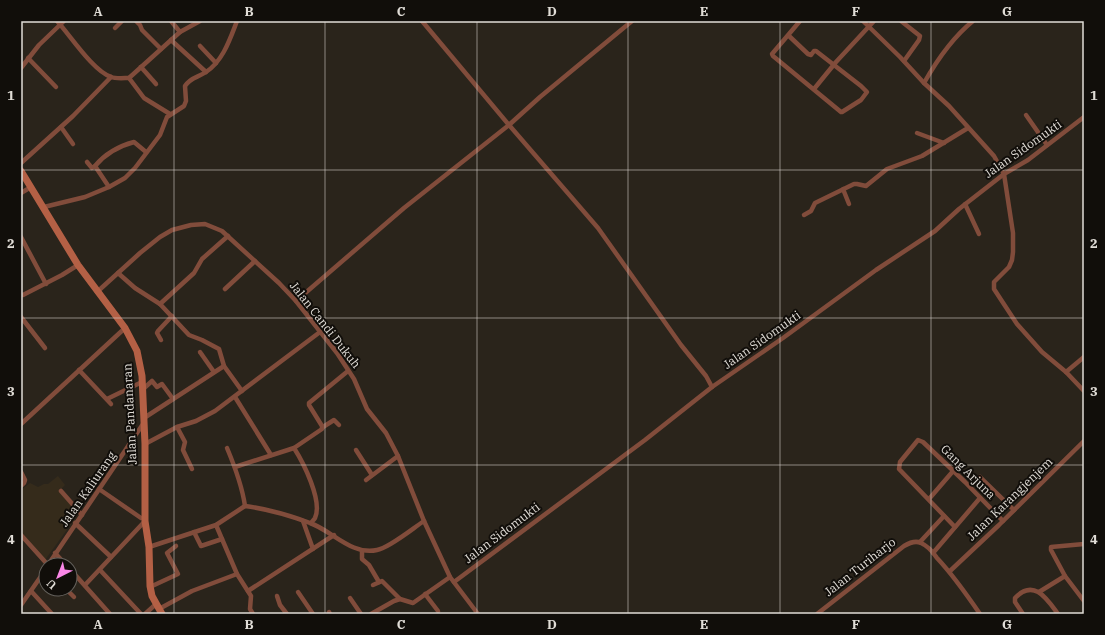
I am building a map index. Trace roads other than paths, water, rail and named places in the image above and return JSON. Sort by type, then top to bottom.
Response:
[{"type":"main road","name":"Jalan Pandanaran","points":[[21,171],[78,265],[125,328],[137,351],[141,368],[145,444],[143,519],[148,547],[150,587],[152,596],[159,609]]},
{"type":"street","points":[[116,28],[122,21]]},
{"type":"street","points":[[136,21],[141,26],[142,30],[161,50]]},
{"type":"street","points":[[171,21],[180,32]]},
{"type":"street","points":[[21,68],[28,58],[61,22],[92,62],[104,73],[111,77],[129,78],[180,32],[200,21]]},
{"type":"street","points":[[44,207],[85,197],[109,187],[125,178],[135,168],[160,135],[167,117],[184,106],[186,101],[185,86],[188,80],[206,72],[216,63],[227,46],[237,21]]},
{"type":"street","points":[[422,21],[598,228],[681,345],[706,376],[712,387]]},
{"type":"street","points":[[296,301],[404,208],[509,125],[546,92],[632,21]]},
{"type":"street","points":[[788,35],[809,55],[816,52],[834,65],[866,90],[867,94],[840,112],[782,65],[772,55],[788,35],[800,21]]},
{"type":"street","points":[[863,21],[924,83],[949,106],[994,156],[1004,174],[1013,233],[1012,260],[1009,267],[994,282],[994,289],[1017,324],[1042,352],[1066,372],[1084,391]]},
{"type":"street","points":[[814,90],[834,65],[874,21]]},
{"type":"street","points":[[901,21],[920,36],[904,61]]},
{"type":"street","points":[[924,83],[946,48],[973,21]]},
{"type":"street","points":[[171,40],[206,72]]},
{"type":"street","points":[[200,46],[216,63]]},
{"type":"street","points":[[28,58],[56,88]]},
{"type":"street","points":[[141,68],[156,84]]},
{"type":"street","points":[[21,163],[102,88],[111,77]]},
{"type":"street","points":[[129,78],[144,98],[170,114]]},
{"type":"street","points":[[1026,115],[1047,145]]},
{"type":"street","name":"Jalan Sidomukti","points":[[454,582],[645,440],[712,387],[783,338],[876,270],[935,231],[965,204],[1004,174],[1028,160],[1084,117]]},
{"type":"street","points":[[61,127],[73,144]]},
{"type":"street","points":[[804,215],[811,211],[815,203],[843,189],[857,184],[866,186],[878,178],[887,169],[922,156],[968,128]]},
{"type":"street","points":[[917,133],[944,143]]},
{"type":"street","points":[[87,162],[92,168],[106,156],[125,144],[134,142],[146,152]]},
{"type":"street","points":[[95,166],[109,187]]},
{"type":"street","points":[[21,193],[31,187]]},
{"type":"street","points":[[843,189],[849,204]]},
{"type":"street","points":[[965,204],[979,234]]},
{"type":"street","name":"Jalan Candi Dukuh","points":[[97,292],[140,253],[160,237],[172,230],[191,225],[205,224],[222,231],[228,236],[296,301],[337,353],[354,379],[367,409],[386,434],[398,456],[424,521],[450,577],[478,614]]},
{"type":"street","points":[[160,304],[194,273],[202,260],[228,236]]},
{"type":"street","points":[[21,237],[46,284]]},
{"type":"street","points":[[225,289],[255,261]]},
{"type":"street","points":[[21,295],[46,284],[78,265]]},
{"type":"street","points":[[118,273],[135,288],[160,304],[189,335],[219,349],[224,366],[242,391]]},
{"type":"street","points":[[161,340],[157,333],[172,316]]},
{"type":"street","points":[[21,317],[45,348]]},
{"type":"street","points":[[21,424],[125,328]]},
{"type":"street","points":[[145,444],[177,427],[196,421],[216,411],[320,332]]},
{"type":"street","points":[[200,352],[214,372]]},
{"type":"street","points":[[1066,372],[1084,357]]},
{"type":"street","points":[[144,421],[173,399],[224,366]]},
{"type":"street","points":[[79,370],[111,404]]},
{"type":"street","points":[[323,427],[309,403],[348,371]]},
{"type":"street","points":[[142,390],[152,381],[158,387],[162,384],[173,399]]},
{"type":"street","points":[[107,399],[142,382]]},
{"type":"street","points":[[235,397],[271,455]]},
{"type":"street","points":[[235,467],[294,448],[334,420],[339,425]]},
{"type":"street","name":"Jalan Kaliurang","points":[[53,557],[144,421]]},
{"type":"street","points":[[177,427],[185,442],[183,450],[192,469]]},
{"type":"street","name":"Gang Arjuna","points":[[929,500],[899,469],[900,462],[920,440],[954,470],[1003,522]]},
{"type":"street","name":"Jalan Karangjenjem","points":[[950,571],[1003,522],[1084,441]]},
{"type":"street","points":[[227,448],[243,492],[245,506]]},
{"type":"street","points":[[294,448],[310,479],[316,498],[317,509],[315,518],[311,523]]},
{"type":"street","points":[[356,450],[372,475]]},
{"type":"street","points":[[366,480],[398,456]]},
{"type":"street","points":[[954,470],[929,500],[955,527]]},
{"type":"street","points":[[21,472],[25,480],[21,486]]},
{"type":"street","points":[[980,477],[1014,510]]},
{"type":"street","points":[[85,585],[100,570],[143,519],[99,489]]},
{"type":"street","points":[[62,491],[82,515]]},
{"type":"street","points":[[933,553],[980,498]]},
{"type":"street","points":[[148,547],[216,525],[245,506],[276,512],[311,523],[362,551],[377,550],[401,537],[424,521]]},
{"type":"street","points":[[944,516],[920,542],[950,571],[980,614]]},
{"type":"street","points":[[303,521],[313,549]]},
{"type":"street","points":[[75,523],[111,557]]},
{"type":"street","points":[[216,525],[237,574],[251,596],[250,609],[253,614]]},
{"type":"street","points":[[194,532],[201,546],[222,539]]},
{"type":"street","points":[[21,535],[38,557]]},
{"type":"street","points":[[248,592],[334,535]]},
{"type":"street","name":"Jalan Turiharjo","points":[[817,614],[904,546],[910,543],[920,542]]},
{"type":"street","points":[[1084,550],[1082,543],[1051,547],[1051,550],[1066,576],[1084,601]]},
{"type":"street","points":[[150,587],[178,574],[167,553],[176,546]]},
{"type":"street","points":[[362,551],[362,558],[369,565],[379,582]]},
{"type":"street","points":[[55,554],[58,557]]},
{"type":"street","points":[[100,570],[141,614]]},
{"type":"street","points":[[145,614],[159,609],[192,591],[237,574]]},
{"type":"street","points":[[1040,592],[1066,576]]},
{"type":"street","points":[[373,585],[379,582],[385,583],[400,599],[413,603],[450,577]]},
{"type":"street","points":[[78,578],[110,614]]},
{"type":"street","name":"Jalan Kaliurang","points":[[21,605],[38,581]]},
{"type":"street","points":[[1023,614],[1015,602],[1015,598],[1029,590],[1040,592],[1046,597],[1058,614]]},
{"type":"street","points":[[31,591],[52,614]]},
{"type":"street","points":[[298,592],[313,614]]},
{"type":"street","points":[[425,594],[438,611]]},
{"type":"street","points":[[277,596],[280,605],[287,614]]},
{"type":"street","points":[[350,598],[361,614]]},
{"type":"street","points":[[371,614],[400,599]]}]
